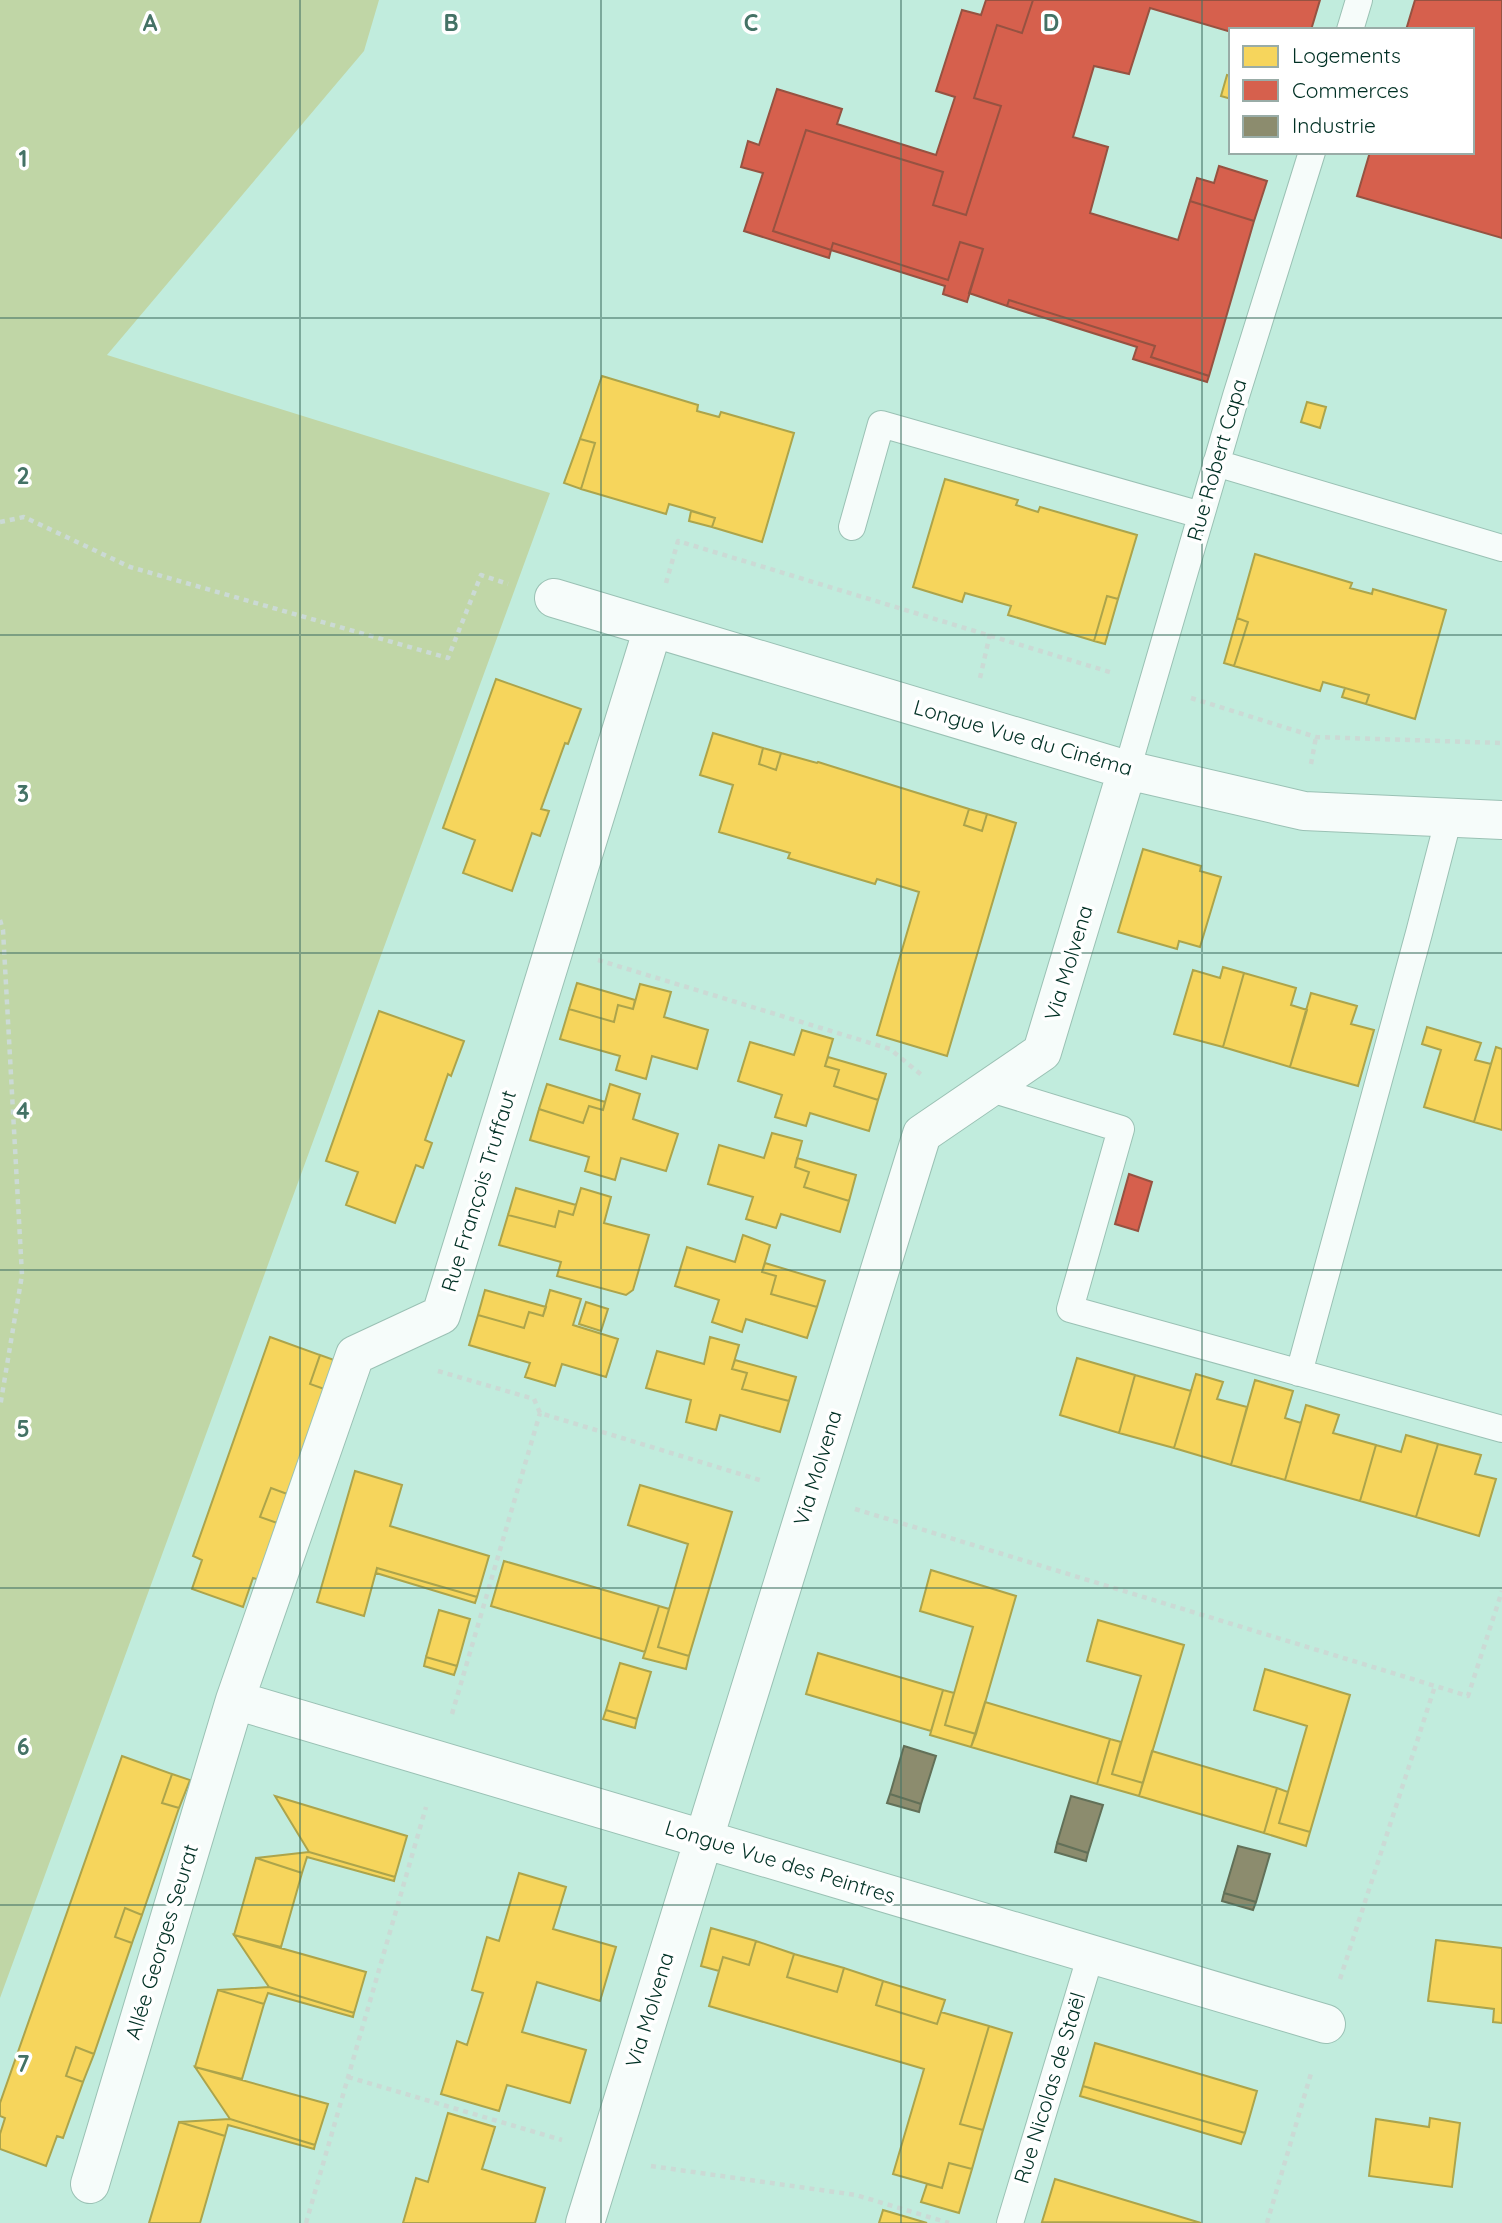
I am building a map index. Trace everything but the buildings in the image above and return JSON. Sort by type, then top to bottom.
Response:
[{"type":"street","name":"Longue Vue du Cinéma","points":[[554,598],[1127,770],[1304,811],[1502,820]]},
{"type":"street","name":"Rue François Truffaut","points":[[235,1700],[355,1355],[441,1315],[653,628]]},
{"type":"street","name":"Via Molvena","points":[[585,2223],[922,1134],[1042,1052],[1127,770]]},
{"type":"street","name":"Longue Vue des Peintres","points":[[235,1700],[1326,2024]]},
{"type":"street","name":"Allée Georges Seurat","points":[[90,2184],[235,1700]]},
{"type":"lane","points":[[1351,28],[1359,0]]},
{"type":"lane","name":"Rue Robert Capa","points":[[1127,770],[1216,463],[1311,154]]},
{"type":"lane","points":[[852,527],[881,424],[1201,515]]},
{"type":"lane","points":[[1216,463],[1502,548]]},
{"type":"lane","points":[[1299,1373],[1416,946],[1448,817]]},
{"type":"lane","points":[[988,1088],[1121,1129],[1070,1309],[1502,1429]]},
{"type":"lane","name":"Rue Nicolas de Staël","points":[[1010,2223],[1091,1954]]},
{"type":"path","points":[[0,522],[24,517],[130,567],[448,658],[481,575],[554,598]]},
{"type":"path","points":[[653,628],[678,541],[977,630],[1315,737],[1502,743]]},
{"type":"path","points":[[0,920],[3,930],[22,1275],[0,1407]]},
{"type":"path","points":[[555,947],[890,1049]]},
{"type":"path","points":[[306,2223],[540,1413],[534,1399],[432,1369]]},
{"type":"path","points":[[540,1413],[1468,1696],[1502,1591]]},
{"type":"path","points":[[1267,2223],[1326,2024],[1435,1686]]},
{"type":"path","points":[[348,2077],[642,2165],[856,2195],[948,2223]]},
{"type":"green space","points":[[0,0],[379,0],[364,51],[107,355],[550,493],[0,1998]]}]
